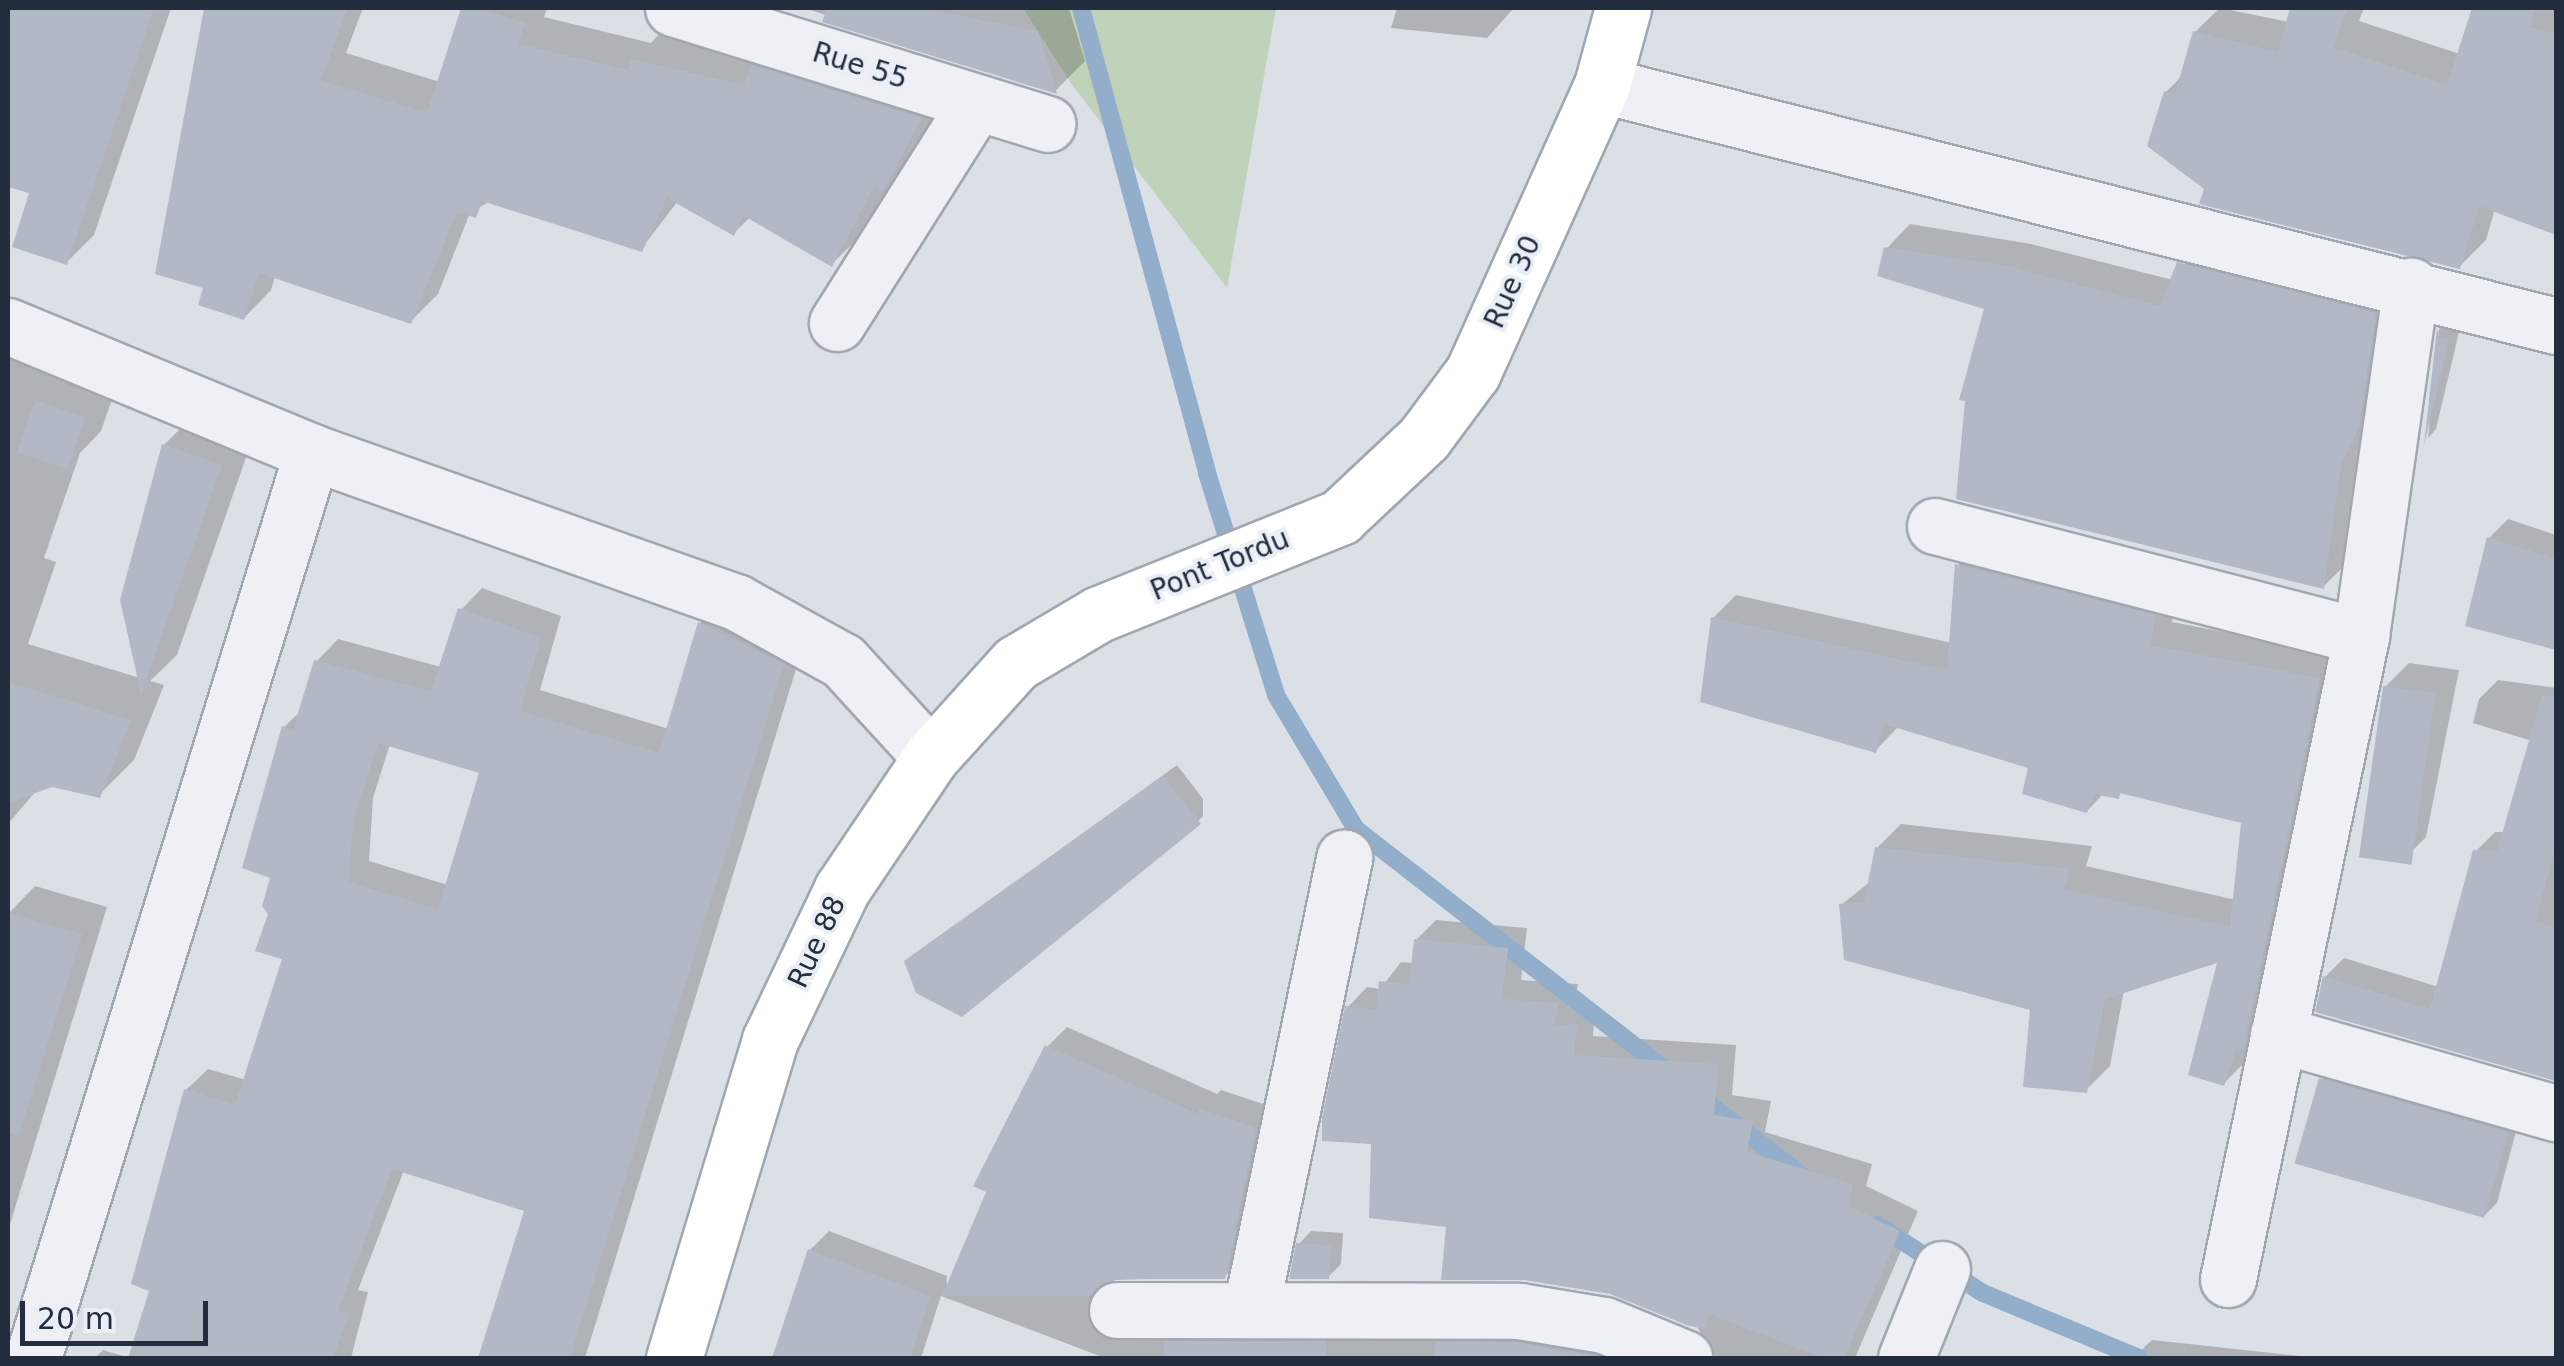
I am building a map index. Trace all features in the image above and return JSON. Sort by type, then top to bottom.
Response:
[{"type":"main road","name":"Rue 30","points":[[1340,517],[1424,438],[1473,372],[1602,85],[1623,8]]},
{"type":"main road","name":"Pont Tordu","points":[[1100,614],[1340,517]]},
{"type":"main road","name":"Rue 88","points":[[674,1358],[770,1040],[842,888],[930,757],[1016,664],[1100,614]]},
{"type":"street","name":"Rue 55","points":[[673,8],[1047,124]]},
{"type":"street","points":[[1602,85],[2410,286],[2556,326]]},
{"type":"street","points":[[837,322],[976,102]]},
{"type":"street","points":[[2228,1280],[2360,636],[2410,286]]},
{"type":"street","points":[[8,326],[312,452],[736,602],[843,661],[930,757]]},
{"type":"street","points":[[33,1358],[312,452]]},
{"type":"street","points":[[1935,526],[2360,636]]},
{"type":"street","points":[[1252,1308],[1344,857]]},
{"type":"street","points":[[2278,1034],[2556,1114]]},
{"type":"street","points":[[1906,1358],[1942,1269]]},
{"type":"street","points":[[1117,1310],[1519,1311],[1604,1325],[1684,1358]]},
{"type":"green space","points":[[1023,8],[1276,8],[1227,288],[1073,86]]},
{"type":"building","points":[[8,8],[154,8],[67,265],[12,247],[29,193],[8,187]]},
{"type":"building","points":[[204,8],[348,8],[321,80],[427,113],[461,8],[477,8],[525,23],[518,44],[628,70],[631,59],[744,85],[751,65],[922,118],[883,191],[874,186],[832,267],[744,216],[734,236],[667,198],[642,252],[482,201],[476,218],[457,212],[411,324],[259,273],[244,320],[198,305],[203,288],[155,274]]},
{"type":"building","points":[[827,8],[922,8],[1038,31],[1057,94],[822,22]]},
{"type":"building","points":[[2290,8],[2347,8],[2334,48],[2447,85],[2472,8],[2536,8],[2530,27],[2556,34],[2556,235],[2479,206],[2460,269],[2199,204],[2204,189],[2147,146],[2164,91],[2175,94],[2193,31],[2278,52]]},
{"type":"building","points":[[1884,247],[2007,266],[2160,306],[2177,262],[2376,313],[2359,427],[2341,465],[2324,589],[1956,499],[1965,401],[1959,400],[1984,309],[1877,276]]},
{"type":"building","points":[[2437,328],[2439,338],[2449,340],[2424,445]]},
{"type":"building","points":[[35,400],[85,417],[67,469],[17,452]]},
{"type":"building","points":[[162,444],[222,465],[141,694],[120,600]]},
{"type":"building","points":[[2487,537],[2556,559],[2556,650],[2465,626]]},
{"type":"building","points":[[1955,564],[2156,615],[2150,645],[2320,678],[2243,1050],[2237,1048],[2224,1086],[2188,1075],[2217,963],[2105,999],[2087,1093],[2023,1087],[2030,1010],[1844,960],[1839,904],[1864,902],[1875,847],[2070,869],[2064,889],[2230,927],[2241,823],[2120,793],[2119,799],[2094,794],[2087,813],[2022,794],[2028,768],[1884,724],[1876,753],[1700,702],[1711,617],[1947,670]]},
{"type":"building","points":[[458,608],[541,638],[520,711],[659,753],[698,622],[784,664],[570,1358],[478,1358],[524,1211],[392,1169],[338,1311],[349,1313],[333,1358],[128,1358],[149,1291],[131,1284],[184,1089],[235,1105],[282,959],[255,951],[268,914],[262,906],[270,878],[242,868],[282,726],[293,730],[314,660],[431,691]],"holes":[[[378,743],[479,773],[438,909],[349,882],[353,822]]]},
{"type":"building","points":[[8,682],[131,720],[100,798],[52,787],[8,803]]},
{"type":"building","points":[[2383,686],[2435,693],[2411,865],[2359,857]]},
{"type":"building","points":[[2542,695],[2556,697],[2556,845],[2535,922],[2556,927],[2556,1081],[2315,1012],[2323,976],[2430,1009],[2473,850],[2497,851]]},
{"type":"building","points":[[1163,776],[1201,824],[962,1017],[916,993],[904,961]]},
{"type":"building","points":[[8,913],[82,934],[19,1135],[8,1133]]},
{"type":"building","points":[[1414,939],[1508,948],[1502,999],[1559,1003],[1554,1026],[1577,1024],[1574,1055],[1718,1064],[1714,1115],[1753,1121],[1747,1152],[1853,1184],[1848,1206],[1900,1231],[1844,1358],[1824,1358],[1709,1314],[1706,1329],[1689,1326],[1610,1294],[1524,1280],[1441,1280],[1446,1227],[1369,1218],[1371,1144],[1322,1141],[1322,1118],[1345,1006],[1376,1010],[1379,981],[1409,984]]},
{"type":"building","points":[[1045,1045],[1198,1114],[1199,1108],[1256,1128],[1225,1279],[1117,1279],[1090,1296],[942,1296],[986,1192],[973,1186]]},
{"type":"building","points":[[2319,1078],[2508,1132],[2484,1218],[2294,1164]]},
{"type":"building","points":[[1296,1243],[1331,1245],[1329,1279],[1289,1279]]},
{"type":"building","points":[[808,1249],[930,1296],[910,1358],[772,1358]]},
{"type":"building","points":[[1164,1341],[1326,1341],[1326,1358],[1164,1358]]},
{"type":"building","points":[[1436,1342],[1516,1342],[1603,1358],[1434,1358]]},
{"type":"waterway","points":[[1081,8],[1207,473],[1276,695],[1356,829],[1671,1074]]},
{"type":"waterway","points":[[1695,1093],[1805,1178]]},
{"type":"waterway","points":[[1877,1225],[1983,1293],[2139,1358]]}]
